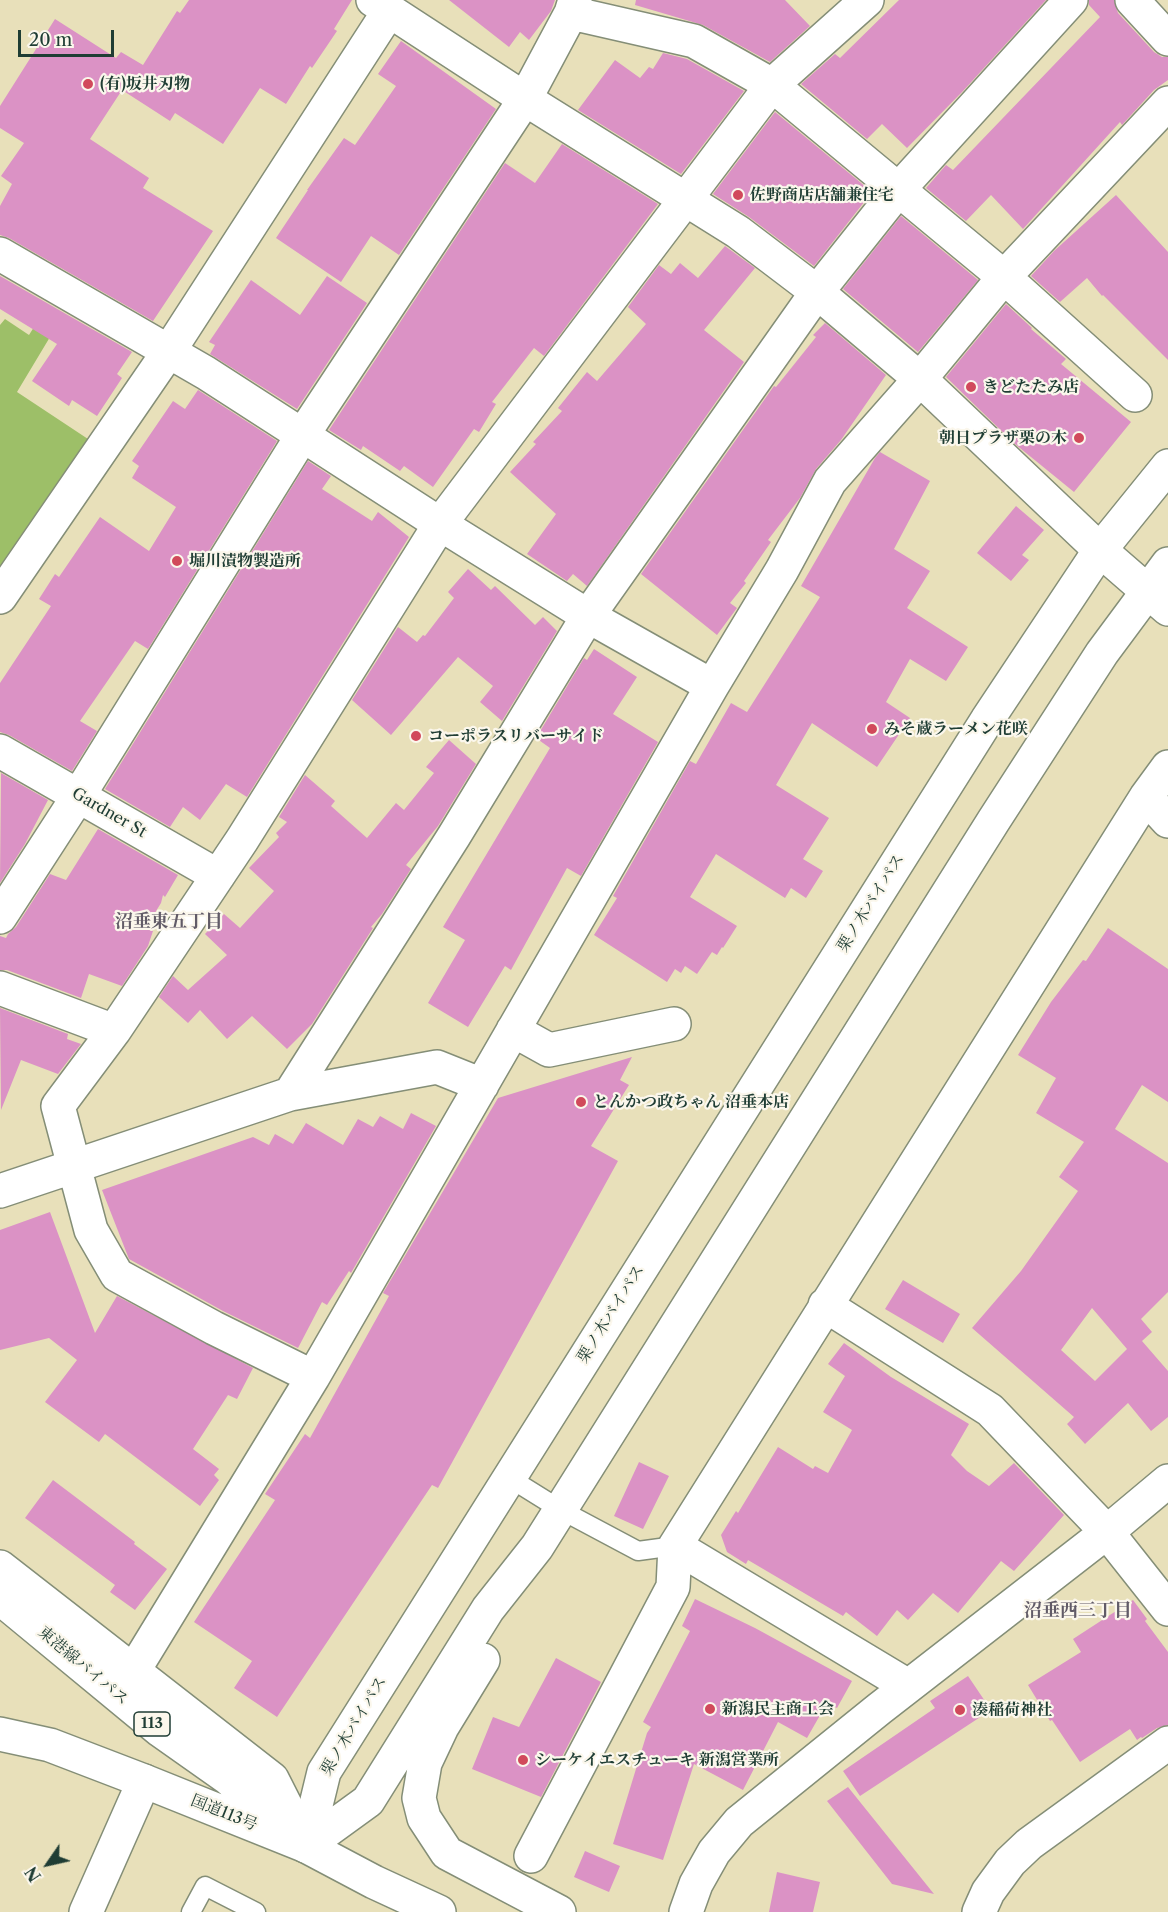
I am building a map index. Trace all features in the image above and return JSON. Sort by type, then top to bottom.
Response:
[{"type":"main road","points":[[312,1377],[214,1328],[117,1275],[91,1230],[58,1106],[114,1031],[218,876],[440,524],[772,85],[867,0]]},
{"type":"main road","points":[[290,1094],[454,836],[588,616],[817,292],[899,189],[1071,0]]},
{"type":"main road","points":[[1132,0],[1168,39]]},
{"type":"main road","points":[[0,597],[169,351],[381,6],[525,99],[738,231],[817,292],[920,379],[1100,550],[1157,600]]},
{"type":"main road","points":[[0,917],[79,795],[302,436],[525,99],[573,7],[694,40],[772,85],[1004,277],[1135,395]]},
{"type":"main road","points":[[134,1670],[312,1377],[712,686],[782,570],[830,480],[920,379],[1004,277],[1168,103]]},
{"type":"main road","points":[[0,254],[169,351],[588,616],[712,686]]},
{"type":"main road","name":"栗ノ木バイパス","points":[[306,1846],[324,1772],[508,1477],[1051,621],[1100,550],[1168,466]]},
{"type":"main road","points":[[0,1567],[272,1779],[306,1846],[368,1801],[488,1609],[537,1547],[561,1510],[994,820],[1102,653],[1157,600],[1168,564]]},
{"type":"main road","name":"Gardner St","points":[[0,751],[218,876]]},
{"type":"main road","points":[[531,1856],[673,1587],[675,1546],[1146,797],[1168,767]]},
{"type":"main road","points":[[1146,797],[1168,821]]},
{"type":"main road","points":[[0,988],[114,1031]]},
{"type":"main road","points":[[513,1030],[549,1050],[674,1024]]},
{"type":"main road","points":[[0,1191],[290,1094],[437,1067],[482,1085]]},
{"type":"main road","points":[[825,1305],[990,1410],[1107,1532],[1168,1609]]},
{"type":"main road","points":[[686,1912],[696,1884],[714,1852],[739,1822],[908,1686],[1107,1532],[1168,1481]]},
{"type":"main road","points":[[675,1546],[908,1686]]},
{"type":"main road","points":[[537,1547],[497,1637],[442,1727],[425,1763],[419,1798],[424,1818],[447,1853],[559,1912]]},
{"type":"main road","name":"東港線バイパス","points":[[0,1598],[160,1730],[228,1778],[306,1846]]},
{"type":"main road","name":"国道113号","points":[[0,1734],[50,1745],[144,1780],[306,1846],[374,1882],[440,1912]]},
{"type":"main road","points":[[979,1912],[988,1892],[1010,1862],[1029,1844],[1168,1743]]},
{"type":"main road","points":[[86,1912],[144,1780]]},
{"type":"lane","points":[[508,1477],[561,1510],[638,1551],[675,1546]]},
{"type":"lane","points":[[192,1912],[205,1886],[256,1912]]},
{"type":"green space","points":[[46,308],[62,317],[17,392],[88,439],[0,576],[0,325],[5,319],[29,335]]},
{"type":"building","points":[[189,0],[352,0],[334,29],[337,31],[312,68],[310,66],[286,104],[260,88],[223,144],[175,113],[170,121],[122,90],[90,139],[149,178],[143,188],[213,231],[153,321],[0,235],[0,206],[12,184],[1,176],[24,143],[0,128],[0,106],[55,19],[116,58],[121,52],[143,65],[177,11],[180,13]]},
{"type":"building","points":[[449,0],[555,0],[551,11],[529,40],[520,32],[509,47]]},
{"type":"building","points":[[636,0],[785,0],[810,26],[770,62],[703,25],[635,5]]},
{"type":"building","points":[[899,0],[1046,0],[907,148],[882,124],[867,139],[801,84],[835,54],[840,58]]},
{"type":"building","points":[[1089,0],[1114,0],[1118,13],[1154,52],[1162,57],[1168,57],[1168,80],[1154,90],[1122,125],[1120,122],[1023,229],[991,195],[966,221],[926,188],[946,165],[953,170],[1100,17],[1089,5]]},
{"type":"building","points":[[401,41],[496,109],[399,255],[371,236],[341,282],[276,238],[344,138],[355,145],[396,86],[378,74]]},
{"type":"building","points":[[663,53],[687,59],[744,91],[681,174],[578,110],[615,60],[640,78],[649,67],[653,69]]},
{"type":"building","points":[[775,112],[872,192],[814,266],[749,217],[713,194]]},
{"type":"building","points":[[562,144],[658,204],[544,356],[534,348],[492,402],[496,404],[479,432],[474,429],[433,487],[404,466],[400,471],[363,446],[361,450],[329,430],[505,163],[535,183]]},
{"type":"building","points":[[1116,195],[1168,252],[1168,360],[1102,296],[1087,278],[1060,302],[1031,276],[1054,251]]},
{"type":"building","points":[[901,216],[978,280],[918,352],[843,289]]},
{"type":"building","points":[[725,246],[755,268],[704,330],[744,362],[587,586],[573,574],[567,581],[527,554],[556,514],[510,472],[536,444],[533,442],[562,411],[558,408],[587,372],[597,381],[646,324],[628,307],[659,265],[671,274],[680,263],[698,278]]},
{"type":"building","points":[[0,276],[132,352],[117,374],[122,378],[97,416],[72,400],[69,406],[32,381],[57,344],[0,309]]},
{"type":"building","points":[[327,276],[367,303],[297,409],[210,354],[215,345],[209,342],[251,280],[300,315]]},
{"type":"building","points":[[1006,304],[1066,359],[1061,364],[1131,422],[1074,492],[1015,444],[946,377]]},
{"type":"building","points":[[825,323],[886,375],[841,440],[816,469],[800,498],[768,540],[771,542],[744,581],[746,583],[730,603],[737,608],[717,635],[641,574],[774,386],[776,387],[816,337],[813,335]]},
{"type":"building","points":[[198,390],[277,441],[148,649],[135,641],[80,721],[97,731],[72,771],[0,732],[0,683],[51,606],[39,599],[55,574],[59,577],[100,517],[149,551],[176,507],[132,478],[139,466],[132,461],[173,401],[185,409]]},
{"type":"building","points":[[880,452],[930,481],[894,549],[930,571],[907,608],[968,647],[946,681],[910,659],[886,702],[910,718],[877,767],[812,723],[776,785],[829,818],[803,859],[823,871],[806,898],[791,888],[785,898],[716,854],[690,897],[737,926],[723,948],[717,955],[712,952],[697,974],[685,966],[681,973],[675,969],[667,982],[594,935],[617,898],[613,896],[690,761],[696,764],[731,703],[747,712],[820,597],[801,586]]},
{"type":"building","points":[[308,461],[331,476],[322,489],[372,521],[378,512],[409,537],[247,797],[226,784],[200,820],[183,807],[170,827],[105,789]]},
{"type":"building","points":[[1016,506],[1044,530],[1022,555],[1029,560],[1011,581],[977,553]]},
{"type":"building","points":[[468,569],[491,590],[495,586],[535,625],[543,617],[557,631],[502,721],[480,702],[493,686],[458,657],[391,735],[352,700],[398,627],[417,642],[423,635],[425,636],[454,598],[448,592]]},
{"type":"building","points":[[594,649],[637,677],[613,714],[658,742],[581,876],[567,868],[511,970],[505,966],[468,1027],[428,1003],[465,940],[443,927],[550,748],[536,738],[584,658],[587,660]]},
{"type":"building","points":[[449,740],[476,764],[438,826],[406,865],[411,869],[371,927],[373,928],[312,1024],[287,1049],[252,1016],[227,1039],[200,1010],[188,1023],[159,997],[173,976],[188,990],[227,955],[205,934],[224,914],[240,928],[274,891],[249,868],[279,837],[276,833],[287,822],[279,817],[305,775],[335,801],[331,806],[367,838],[396,803],[404,810],[434,773],[426,767]]},
{"type":"building","points":[[1,773],[48,800],[25,844],[0,883]]},
{"type":"building","points":[[98,829],[178,875],[165,897],[163,895],[161,903],[145,929],[153,931],[148,946],[122,986],[89,974],[81,998],[7,970],[0,970],[0,936],[6,938],[16,927],[50,874],[66,880]]},
{"type":"building","points":[[1108,928],[1168,969],[1168,1102],[1142,1085],[1115,1129],[1168,1163],[1168,1292],[1141,1319],[1152,1332],[1142,1341],[1168,1371],[1168,1417],[1151,1431],[1128,1403],[1085,1444],[1067,1424],[1074,1417],[972,1328],[1021,1271],[1078,1191],[1059,1177],[1084,1142],[1036,1113],[1056,1078],[1018,1055],[1051,1002],[1083,960],[1086,961]],"holes":[[[1092,1308],[1127,1349],[1095,1381],[1061,1350]]]},
{"type":"building","points":[[0,1008],[68,1034],[67,1039],[81,1044],[58,1074],[21,1060],[1,1110]]},
{"type":"building","points":[[632,1057],[620,1080],[629,1085],[591,1146],[618,1161],[438,1488],[432,1485],[277,1717],[234,1688],[252,1661],[194,1622],[275,1500],[265,1494],[305,1434],[310,1438],[389,1296],[383,1293],[498,1098]]},
{"type":"building","points":[[411,1113],[436,1126],[351,1273],[349,1271],[327,1305],[322,1302],[298,1348],[223,1311],[129,1259],[102,1190],[253,1137],[269,1145],[275,1134],[293,1144],[306,1123],[343,1145],[358,1119],[373,1127],[380,1116],[403,1129]]},
{"type":"building","points":[[50,1212],[95,1333],[117,1296],[253,1368],[237,1399],[228,1395],[193,1449],[219,1469],[214,1475],[219,1480],[200,1506],[105,1434],[99,1442],[45,1402],[77,1360],[49,1338],[0,1350],[0,1230]]},
{"type":"building","points":[[903,1280],[960,1314],[943,1343],[885,1309]]},
{"type":"building","points":[[844,1343],[891,1377],[969,1424],[951,1455],[967,1471],[989,1486],[1014,1463],[1064,1515],[1014,1571],[1001,1561],[958,1613],[933,1593],[908,1620],[897,1610],[877,1636],[846,1612],[843,1616],[748,1560],[746,1564],[727,1552],[721,1535],[736,1511],[738,1513],[778,1447],[813,1469],[815,1466],[828,1473],[852,1430],[823,1412],[845,1376],[828,1364]]},
{"type":"building","points":[[639,1462],[669,1476],[643,1529],[614,1516]]},
{"type":"building","points":[[53,1480],[167,1569],[135,1610],[110,1592],[115,1585],[25,1518]]},
{"type":"building","points":[[695,1599],[755,1628],[852,1681],[837,1708],[827,1703],[807,1738],[778,1722],[743,1790],[694,1764],[663,1860],[613,1844],[647,1733],[651,1727],[643,1722],[690,1631],[682,1626]]},
{"type":"building","points":[[1133,1600],[1168,1652],[1168,1725],[1157,1728],[1137,1740],[1130,1729],[1080,1762],[1052,1720],[1050,1721],[1028,1685],[1081,1652],[1073,1639]]},
{"type":"building","points":[[556,1658],[601,1682],[541,1797],[472,1769],[493,1717],[519,1727]]},
{"type":"building","points":[[968,1676],[991,1710],[860,1796],[843,1771],[935,1708],[930,1701]]},
{"type":"building","points":[[848,1787],[934,1894],[892,1884],[827,1801]]},
{"type":"building","points":[[585,1851],[620,1866],[609,1892],[574,1877]]},
{"type":"building","points":[[777,1872],[820,1882],[813,1912],[769,1912]]},
{"type":"place","name":"(有)坂井刃物","points":[[88,84]]},
{"type":"place","name":"佐野商店店舗兼住宅","points":[[738,195]]},
{"type":"place","name":"きどたたみ店","points":[[971,387]]},
{"type":"place","name":"朝日プラザ栗の木","points":[[1079,438]]},
{"type":"place","name":"堀川漬物製造所","points":[[177,561]]},
{"type":"place","name":"みそ蔵ラーメン花咲","points":[[872,729]]},
{"type":"place","name":"コーポラスリバーサイド","points":[[416,736]]},
{"type":"place","name":"とんかつ政ちゃん 沼垂本店","points":[[581,1102]]},
{"type":"place","name":"新潟民主商工会","points":[[710,1709]]},
{"type":"place","name":"湊稲荷神社","points":[[960,1710]]},
{"type":"place","name":"シーケイエスチューキ 新潟営業所","points":[[523,1760]]},
{"type":"district","name":"沼垂東五丁目","points":[[169,922]]},
{"type":"district","name":"沼垂西三丁目","points":[[1078,1611]]}]
